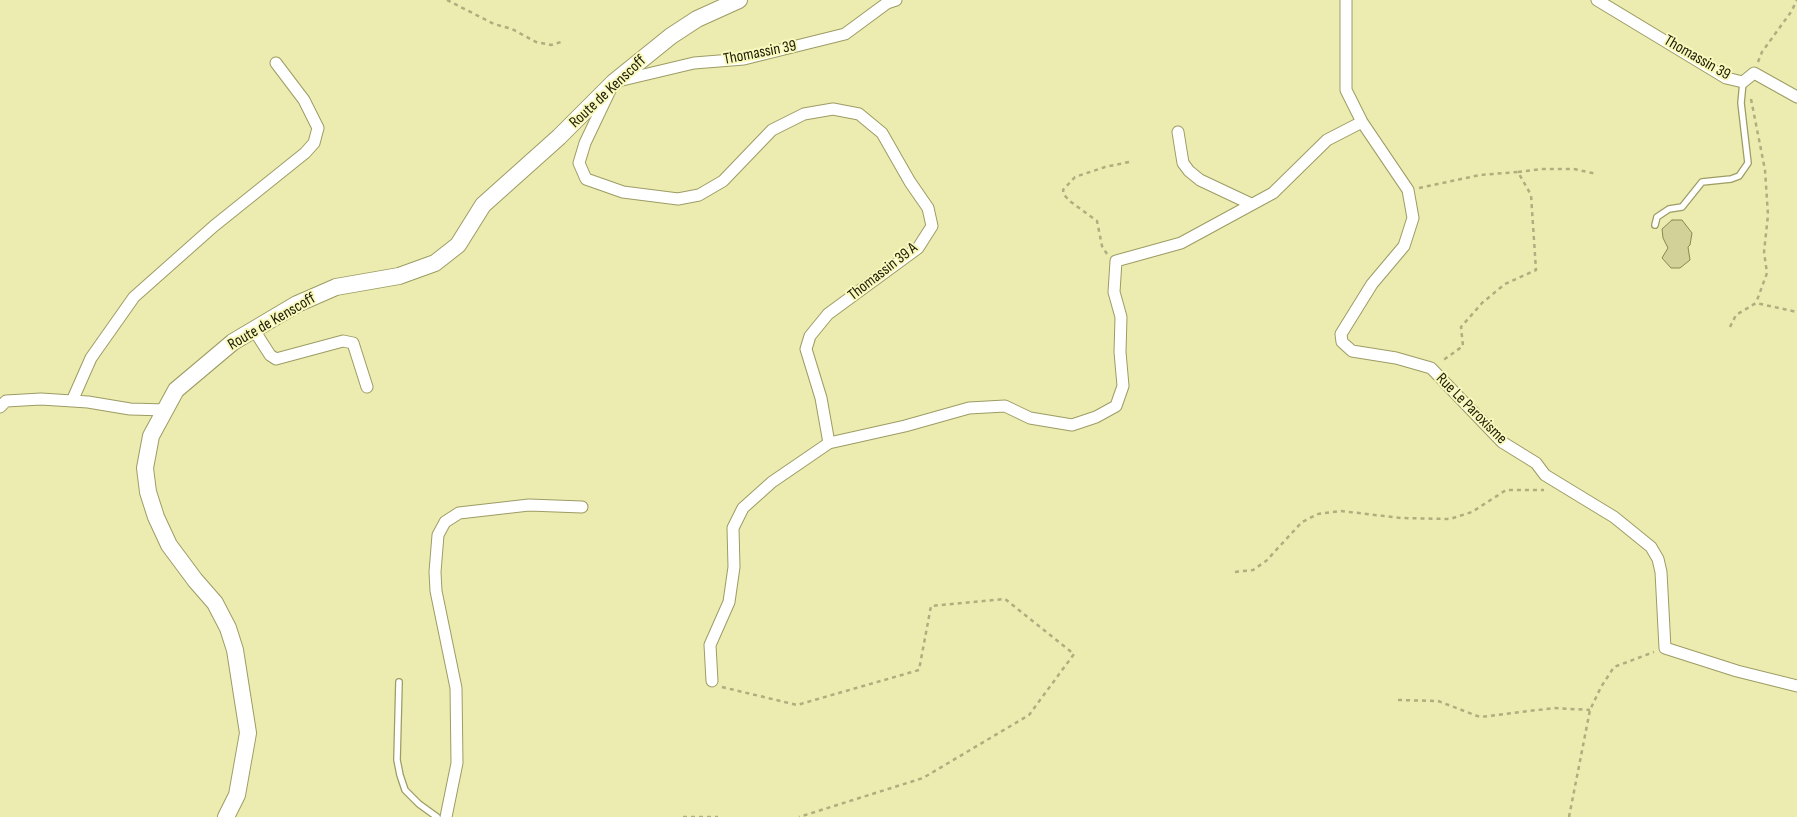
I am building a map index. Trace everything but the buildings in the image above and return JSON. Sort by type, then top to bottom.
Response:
[{"type":"main road","name":"Route de Kenscoff","points":[[226,817],[237,795],[248,733],[235,650],[228,628],[215,603],[169,545],[156,517],[148,492],[145,468],[151,436],[176,390],[233,342],[297,304],[336,288],[399,276],[435,263],[458,245],[483,206],[559,137],[614,82],[671,36],[697,20],[739,0]]},
{"type":"street","name":"Thomassin 39","points":[[614,82],[694,64],[744,59],[845,34],[887,3],[896,0]]},
{"type":"street","name":"Rue Le Paroxisme","points":[[1346,0],[1346,90],[1362,122],[1408,190],[1413,218],[1404,246],[1372,284],[1341,334],[1342,342],[1352,351],[1396,358],[1432,368],[1502,442],[1536,463],[1545,474],[1614,517],[1651,547],[1658,559],[1665,648]]},
{"type":"street","name":"Thomassin 39","points":[[1597,0],[1726,78],[1748,78],[1797,97]]},
{"type":"street","points":[[72,401],[91,358],[134,297],[214,226],[305,153],[314,143],[318,128],[304,100],[276,63]]},
{"type":"street","name":"Thomassin 39 A","points":[[614,82],[586,143],[579,163],[586,179],[602,187],[623,192],[678,199],[699,195],[723,181],[772,130],[804,114],[833,110],[859,114],[882,134],[910,182],[928,208],[932,226],[918,248],[828,314],[810,336],[806,349],[821,398],[829,443]]},
{"type":"street","points":[[712,681],[710,645],[729,602],[734,567],[733,528],[743,508],[772,482],[829,443],[905,426],[969,408],[1006,406],[1030,418],[1072,426],[1096,417],[1116,406],[1123,386],[1120,352],[1121,317],[1114,292],[1116,261],[1181,243],[1273,193],[1327,140],[1362,122]]},
{"type":"street","points":[[1178,132],[1183,163],[1188,171],[1200,180],[1251,204]]},
{"type":"street","points":[[254,330],[270,355],[276,359],[343,341],[353,343],[367,387]]},
{"type":"street","points":[[0,406],[6,402],[42,398],[130,409],[166,410]]},
{"type":"street","points":[[446,817],[457,763],[456,688],[436,591],[435,572],[438,534],[444,522],[459,513],[529,505],[582,507]]},
{"type":"street","points":[[1665,648],[1737,671],[1797,686]]},
{"type":"lane","points":[[1655,225],[1657,217],[1669,209],[1682,207],[1702,182],[1731,180],[1739,176],[1748,163],[1741,103],[1748,78]]},
{"type":"lane","points":[[399,682],[397,760],[400,775],[405,790],[436,817]]},
{"type":"path","points":[[447,0],[494,24],[512,29],[536,42],[551,45],[561,42]]},
{"type":"path","points":[[1730,327],[1736,315],[1756,303],[1767,273],[1764,252],[1768,215],[1765,170],[1748,78],[1762,52],[1791,12],[1797,0]]},
{"type":"path","points":[[1116,261],[1106,253],[1097,221],[1071,202],[1064,195],[1063,190],[1080,175],[1129,162]]},
{"type":"path","points":[[1408,190],[1480,176],[1541,169],[1574,169],[1598,174]]},
{"type":"path","points":[[1432,368],[1463,346],[1462,328],[1482,303],[1505,284],[1536,270],[1531,195],[1518,172]]},
{"type":"path","points":[[1756,303],[1797,312]]},
{"type":"path","points":[[1235,572],[1253,570],[1266,561],[1302,522],[1318,514],[1341,512],[1401,518],[1450,520],[1472,512],[1506,490],[1568,488]]},
{"type":"path","points":[[712,681],[725,689],[797,705],[919,670],[931,606],[1005,599],[1074,654],[1029,715],[923,778],[799,817]]},
{"type":"path","points":[[1569,817],[1590,710],[1601,687],[1614,667],[1665,648]]},
{"type":"path","points":[[1398,700],[1438,701],[1480,716],[1554,708],[1590,710]]},
{"type":"path","points":[[683,817],[718,817]]}]
